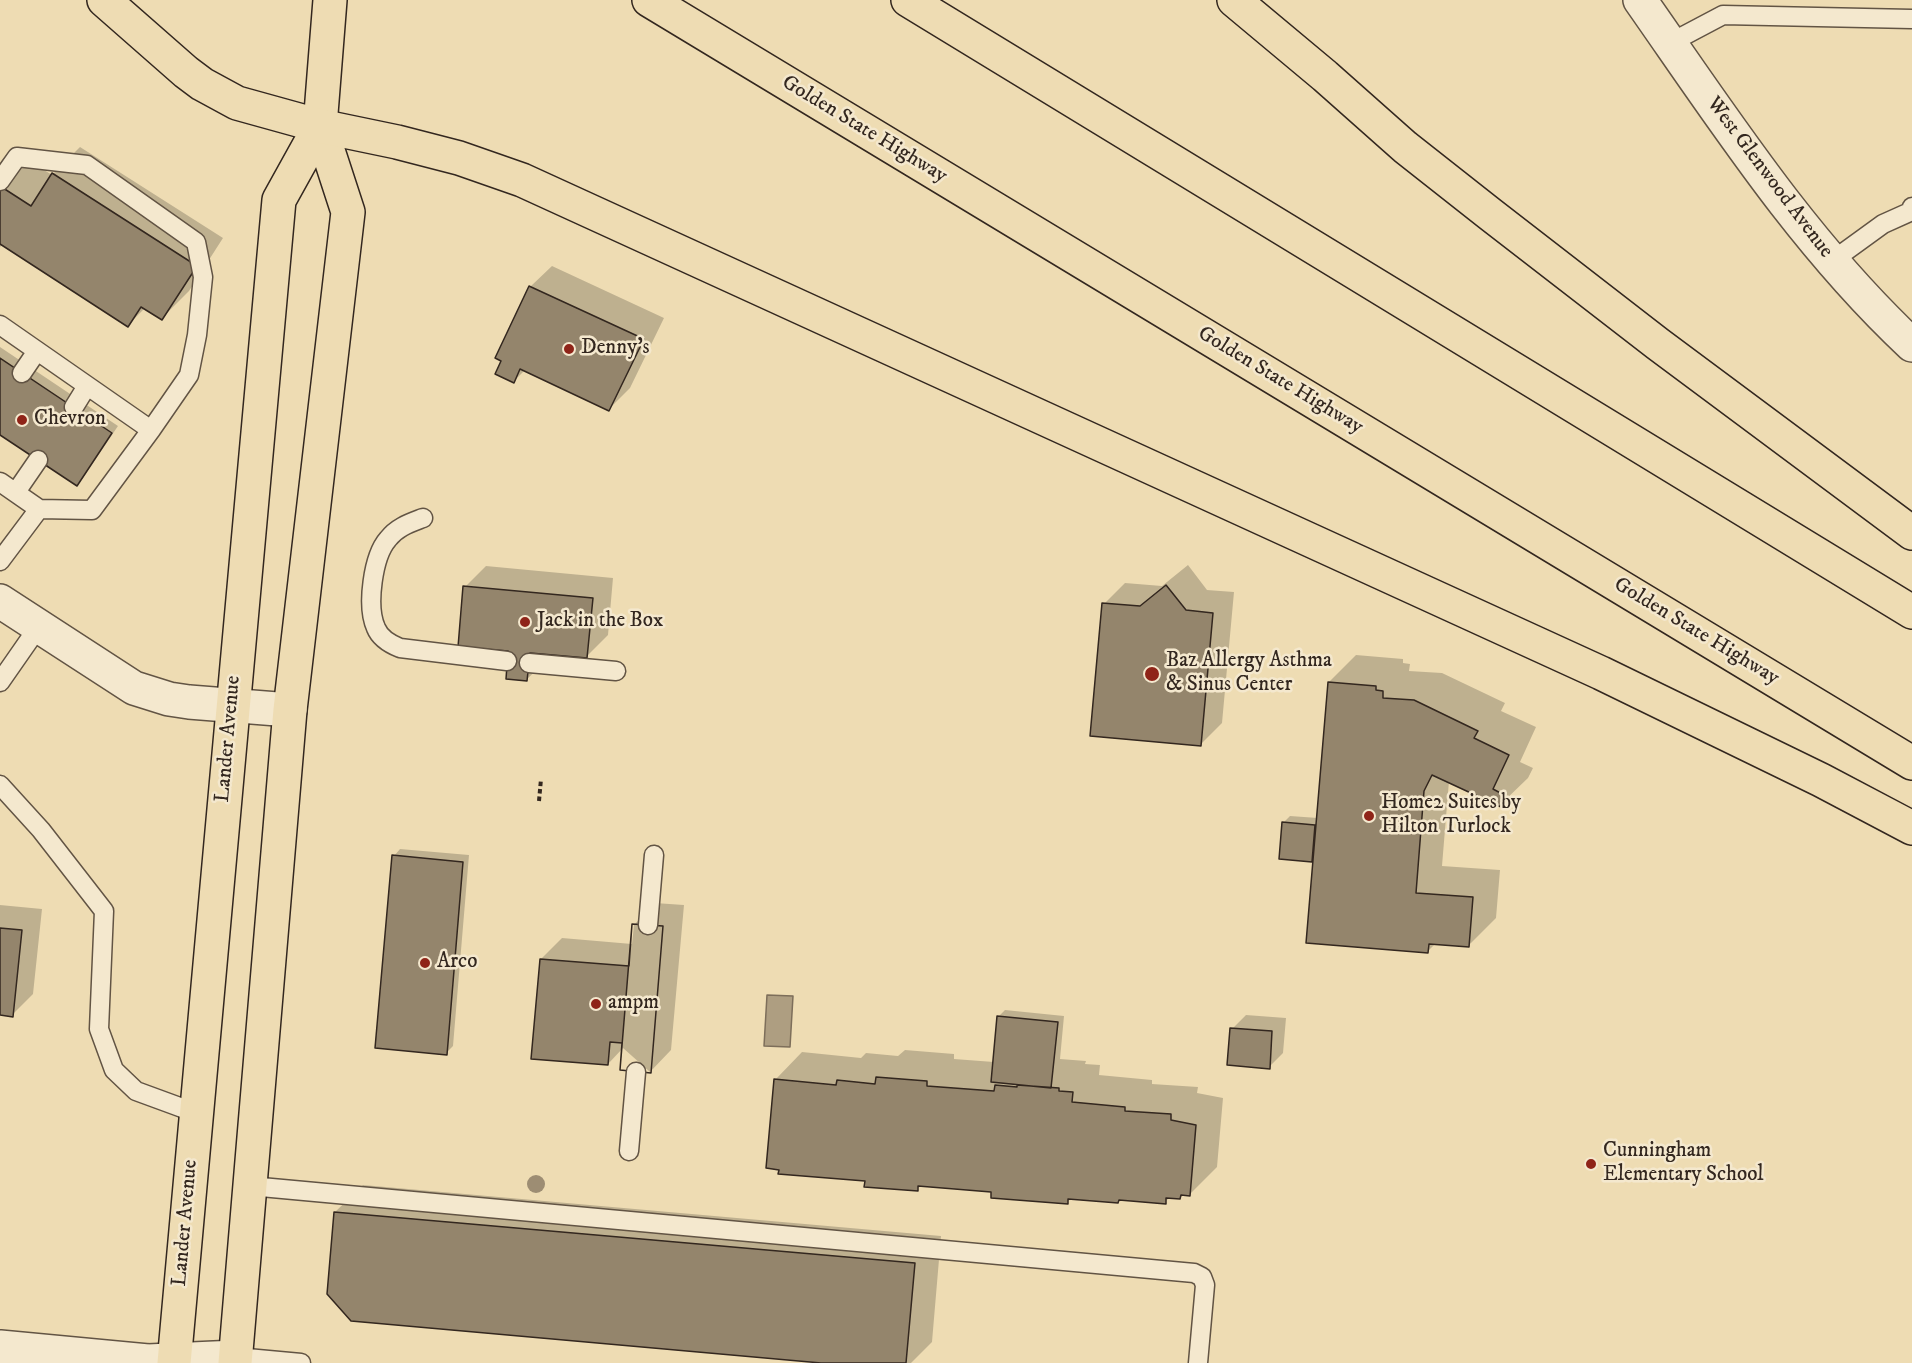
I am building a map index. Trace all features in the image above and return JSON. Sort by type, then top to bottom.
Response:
[{"type":"main road","points":[[104,0],[186,72],[237,103],[320,126],[459,158],[552,193],[1601,673],[1811,775],[1912,828]]},
{"type":"main road","name":"Lander Avenue","points":[[236,1360],[290,710],[348,212],[320,126],[330,0]]},
{"type":"main road","name":"Golden State Highway","points":[[649,0],[1912,763]]},
{"type":"main road","points":[[908,0],[1912,612]]},
{"type":"main road","points":[[1234,0],[1405,147],[1509,229],[1912,533]]},
{"type":"main road","name":"Lander Avenue","points":[[174,1361],[279,200],[320,126]]},
{"type":"street","name":"West Glenwood Avenue","points":[[1640,0],[1789,210],[1832,261],[1912,345]]},
{"type":"street","points":[[0,601],[134,688],[169,699],[290,710]]},
{"type":"street","points":[[0,1347],[148,1361],[236,1360]]},
{"type":"lane","points":[[1670,43],[1723,15],[1912,19]]},
{"type":"lane","points":[[0,181],[17,157],[87,165],[196,242],[203,277],[197,336],[189,375],[152,430],[92,510],[39,509],[0,482]]},
{"type":"lane","points":[[1832,261],[1883,224],[1912,212],[1912,207]]},
{"type":"lane","points":[[0,325],[152,430]]},
{"type":"lane","points":[[22,373],[37,351]]},
{"type":"lane","points":[[74,407],[87,386]]},
{"type":"lane","points":[[16,492],[38,460]]},
{"type":"lane","points":[[0,561],[39,509]]},
{"type":"lane","points":[[423,518],[395,531],[379,553],[374,571],[372,609],[376,630],[386,641],[400,648],[507,661]]},
{"type":"lane","points":[[0,682],[39,626]]},
{"type":"lane","points":[[529,663],[616,671]]},
{"type":"lane","points":[[0,785],[41,830],[104,911],[99,1029],[114,1070],[136,1091],[196,1113]]},
{"type":"lane","points":[[648,925],[654,855]]},
{"type":"lane","points":[[629,1151],[636,1072]]},
{"type":"lane","points":[[250,1186],[1194,1273],[1202,1277],[1205,1285],[1198,1363]]},
{"type":"lane","points":[[236,1360],[301,1363]]},
{"type":"path","points":[[539,801],[541,779]]},
{"type":"shaded area","points":[[767,995],[793,996],[790,1047],[764,1046]]},
{"type":"building","points":[[52,173],[197,266],[162,320],[141,307],[128,327],[0,244],[0,186],[31,206]]},
{"type":"building","name":"Denny's","points":[[529,286],[644,339],[609,411],[520,369],[514,383],[495,374],[501,361],[495,358]]},
{"type":"building","points":[[0,358],[112,433],[77,486],[0,435]]},
{"type":"building","name":"Baz Allergy Asthma & Sinus Center","points":[[1166,585],[1186,610],[1213,613],[1201,746],[1090,736],[1102,603],[1140,606]]},
{"type":"building","name":"Jack in the Box","points":[[463,586],[593,598],[587,658],[530,653],[527,681],[506,679],[508,651],[458,647]]},
{"type":"building","name":"Home2 Suites by Hilton Turlock","points":[[1328,682],[1376,686],[1376,690],[1383,691],[1383,698],[1414,700],[1478,731],[1474,738],[1509,755],[1493,789],[1506,796],[1501,807],[1432,775],[1424,791],[1416,893],[1473,897],[1469,947],[1429,944],[1428,953],[1306,943]]},
{"type":"building","points":[[1282,822],[1315,825],[1312,862],[1279,859]]},
{"type":"building","points":[[392,855],[463,862],[447,1055],[375,1048]]},
{"type":"building","name":"ampm","points":[[632,924],[663,926],[651,1073],[620,1070],[622,1043],[610,1042],[608,1065],[531,1059],[540,959],[629,966]]},
{"type":"building","points":[[632,924],[663,926],[651,1073],[620,1070]]},
{"type":"building","points":[[0,928],[22,930],[13,1017],[0,1015]]},
{"type":"building","points":[[997,1016],[1058,1022],[1051,1088],[991,1082]]},
{"type":"building","points":[[1230,1028],[1272,1031],[1270,1069],[1227,1065]]},
{"type":"building","points":[[876,1077],[927,1081],[927,1086],[994,1091],[995,1085],[1059,1088],[1059,1091],[1073,1092],[1072,1102],[1125,1107],[1125,1111],[1171,1114],[1171,1120],[1196,1125],[1190,1196],[1181,1195],[1180,1199],[1166,1198],[1166,1204],[1068,1199],[1068,1204],[991,1198],[991,1192],[918,1186],[918,1191],[864,1187],[865,1181],[778,1174],[779,1170],[766,1168],[774,1079],[836,1085],[837,1080],[875,1084]]},
{"type":"building","points":[[334,1212],[915,1263],[906,1363],[821,1363],[351,1321],[327,1294]]},
{"type":"place","name":"Denny's","points":[[569,349]]},
{"type":"place","name":"Chevron","points":[[22,420]]},
{"type":"place","name":"Jack in the Box","points":[[525,622]]},
{"type":"place","name":"Baz Allergy Asthma & Sinus Center","points":[[1152,674]]},
{"type":"place","name":"Home2 Suites by Hilton Turlock","points":[[1369,816]]},
{"type":"place","name":"Arco","points":[[425,963]]},
{"type":"place","name":"ampm","points":[[596,1004]]},
{"type":"place","name":"Cunningham Elementary School","points":[[1591,1164]]}]
